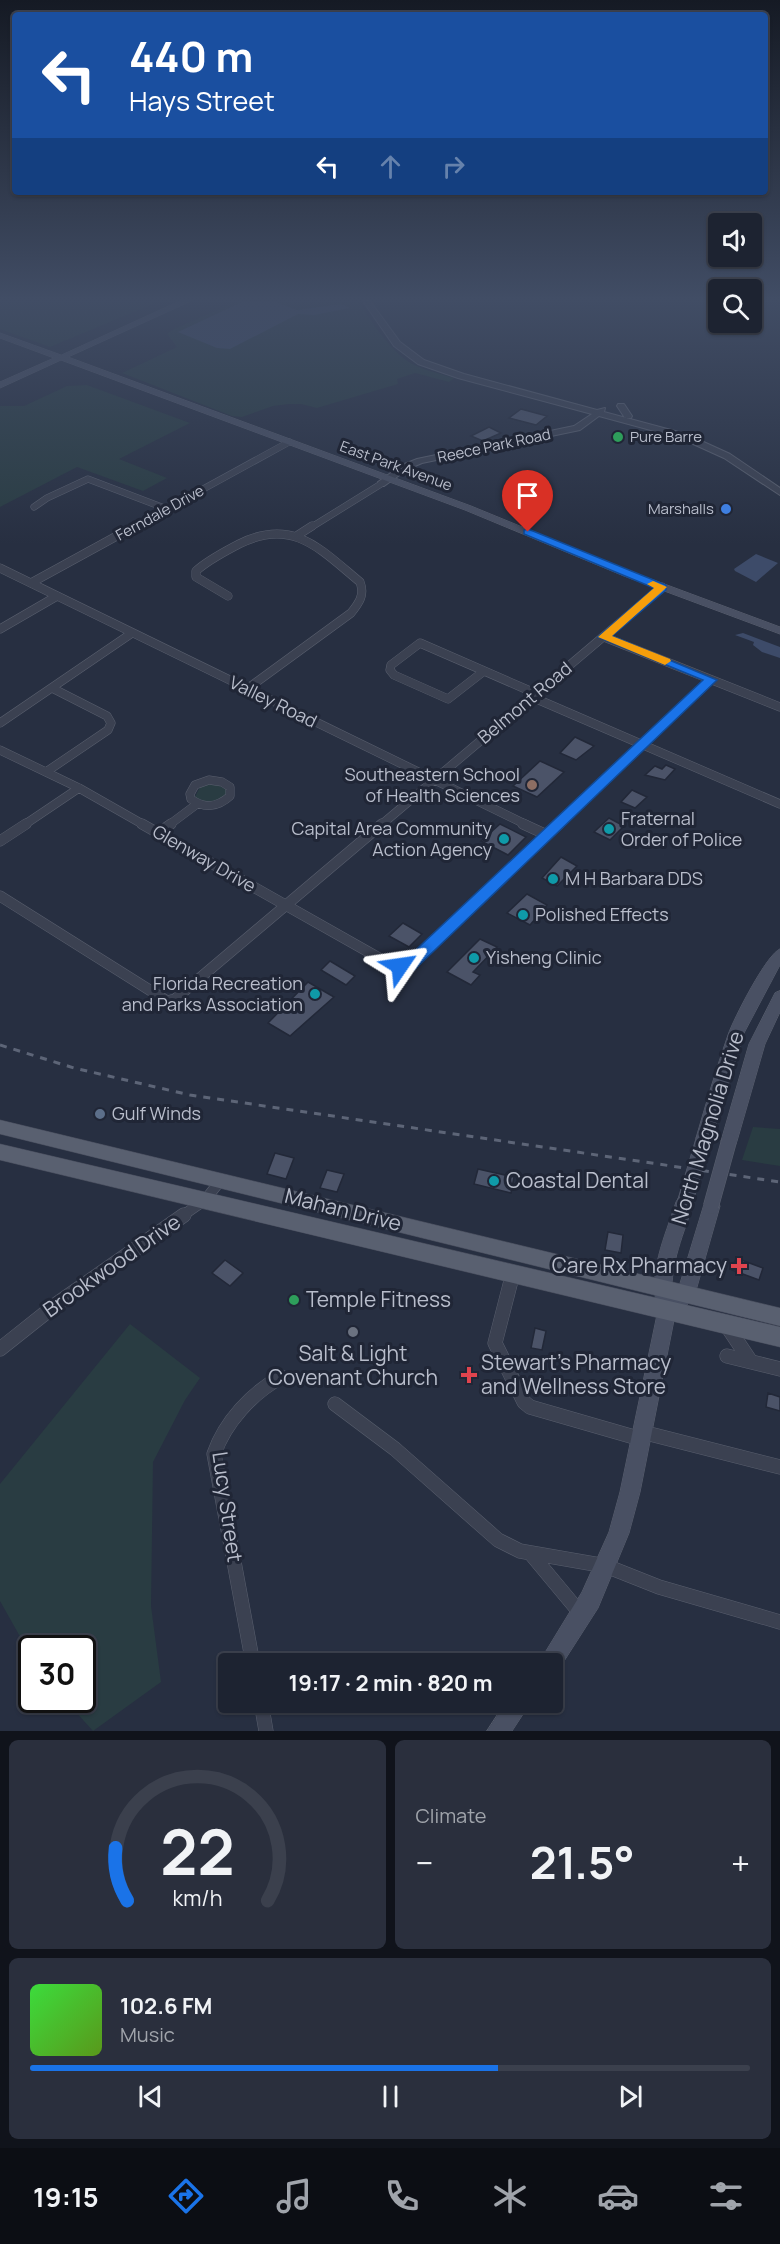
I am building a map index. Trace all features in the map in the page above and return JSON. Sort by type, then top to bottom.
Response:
[{"type":"main road","name":"East Park Avenue","points":[[115,382],[385,481],[780,639]]},
{"type":"main road","name":"East Park Avenue","points":[[125,382],[285,444]]},
{"type":"main road","name":"East Park Avenue","points":[[659,590],[780,631]]},
{"type":"main road","name":"North Magnolia Drive","points":[[661,1288],[736,1034],[764,978],[780,954]]},
{"type":"main road","name":"North Magnolia Drive","points":[[686,1294],[754,1054],[780,997]]},
{"type":"main road","points":[[732,1046],[754,1054]]},
{"type":"main road","name":"Mahan Drive","points":[[0,1127],[780,1317]]},
{"type":"main road","points":[[21,1157],[37,1136]]},
{"type":"main road","name":"Mahan Drive","points":[[0,1152],[780,1337]]},
{"type":"main road","points":[[348,1234],[355,1213]]},
{"type":"main road","points":[[556,1653],[582,1614],[606,1566],[627,1506],[667,1310],[661,1288]]},
{"type":"main road","points":[[667,1310],[686,1294]]},
{"type":"main road","points":[[498,1731],[512,1713]]},
{"type":"street","points":[[488,382],[606,412]]},
{"type":"street","points":[[490,382],[682,434],[770,478],[780,492]]},
{"type":"street","points":[[564,403],[575,418],[572,425],[564,431]]},
{"type":"street","points":[[621,406],[626,418]]},
{"type":"street","name":"Reece Park Road","points":[[385,481],[422,465],[571,434],[596,422],[606,412]]},
{"type":"street","name":"Reece Park Road","points":[[385,481],[405,467],[420,461],[564,431],[582,425],[606,412]]},
{"type":"street","points":[[596,422],[626,418]]},
{"type":"street","name":"Ferndale Drive","points":[[31,583],[285,444]]},
{"type":"street","points":[[34,507],[47,498],[88,479],[167,509]]},
{"type":"street","points":[[298,535],[385,481]]},
{"type":"street","points":[[228,596],[196,577],[196,570],[256,535],[278,531],[298,535],[360,582],[363,590],[362,598],[351,613],[247,688]]},
{"type":"street","name":"Valley Road","points":[[0,568],[547,835]]},
{"type":"street","name":"Belmont Road","points":[[0,896],[159,998],[167,1001],[175,999],[659,590]]},
{"type":"street","points":[[0,629],[57,596]]},
{"type":"street","points":[[0,723],[132,633]]},
{"type":"street","points":[[604,637],[780,707]]},
{"type":"street","points":[[484,671],[448,699],[394,675],[390,670],[391,665],[420,643],[484,671],[642,744],[780,804]]},
{"type":"street","points":[[547,835],[711,680]]},
{"type":"street","points":[[46,772],[108,730],[111,723],[107,716],[52,688]]},
{"type":"street","name":"Glenway Drive","points":[[0,750],[79,788],[388,963],[408,966],[547,835]]},
{"type":"street","points":[[158,833],[197,804],[206,806],[220,804],[230,796],[230,787],[216,780],[195,785],[190,794],[197,804]]},
{"type":"street","points":[[0,841],[79,788]]},
{"type":"street","name":"Brookwood Drive","points":[[0,1349],[58,1303],[206,1200],[221,1180]]},
{"type":"street","points":[[513,1273],[495,1343],[524,1402],[530,1407],[780,1467]]},
{"type":"street","points":[[725,1324],[751,1362]]},
{"type":"street","points":[[728,1356],[780,1369]]},
{"type":"street","name":"Lucy Street","points":[[251,1653],[214,1454],[222,1433],[269,1382],[280,1377]]},
{"type":"street","points":[[335,1404],[395,1449],[498,1540],[531,1554],[606,1566],[658,1587],[780,1622]]},
{"type":"street","points":[[531,1554],[582,1614]]},
{"type":"street","points":[[263,1713],[266,1731]]},
{"type":"shaded area","points":[[144,382],[398,382],[398,384],[317,408],[289,404],[273,406],[242,417],[232,416]]},
{"type":"shaded area","points":[[87,385],[190,423],[119,459],[167,478],[143,491],[77,467],[0,507],[0,406],[24,406],[67,386]]},
{"type":"shaded area","points":[[216,784],[228,793],[215,804],[197,800],[195,797],[200,787]]},
{"type":"shaded area","points":[[753,1127],[780,1129],[780,1166],[742,1160]]},
{"type":"shaded area","points":[[130,1324],[200,1378],[185,1400],[153,1462],[151,1606],[161,1682],[93,1731],[77,1713],[96,1713],[96,1635],[19,1635],[0,1601],[0,1484]]},
{"type":"water","points":[[756,554],[778,563],[756,582],[734,569]]},
{"type":"water","points":[[743,633],[780,647],[780,658],[762,652],[753,645],[754,642],[735,635]]},
{"type":"building","points":[[521,409],[547,416],[536,425],[509,418]]},
{"type":"building","points":[[489,427],[501,433],[483,441],[471,436]]},
{"type":"building","points":[[575,737],[594,746],[576,760],[560,753]]},
{"type":"building","points":[[540,761],[564,772],[537,797],[513,786]]},
{"type":"building","points":[[666,765],[675,769],[665,780],[645,775],[655,766],[662,769]]},
{"type":"building","points":[[632,790],[647,797],[635,808],[621,802]]},
{"type":"building","name":"Fraternal Order of Police","points":[[609,818],[624,826],[610,840],[594,832]]},
{"type":"building","name":"Capital Area Community Action Agency","points":[[500,824],[526,837],[508,855],[481,841]]},
{"type":"building","points":[[561,857],[577,866],[557,886],[542,878]]},
{"type":"building","points":[[527,894],[547,905],[530,925],[507,913]]},
{"type":"building","points":[[403,923],[422,934],[409,947],[389,936]]},
{"type":"building","points":[[480,939],[497,947],[473,972],[480,975],[471,985],[447,972]]},
{"type":"building","points":[[330,961],[355,976],[346,985],[321,970]]},
{"type":"building","points":[[308,982],[334,997],[290,1036],[268,1023]]},
{"type":"building","points":[[275,1153],[294,1158],[286,1179],[267,1174]]},
{"type":"building","name":"Coastal Dental","points":[[478,1169],[514,1177],[511,1193],[474,1184]]},
{"type":"building","points":[[327,1170],[344,1174],[337,1192],[320,1188]]},
{"type":"building","points":[[608,1232],[623,1235],[621,1253],[605,1250]]},
{"type":"building","name":"Care Rx Pharmacy","points":[[736,1258],[763,1268],[759,1280],[732,1270]]},
{"type":"building","points":[[225,1260],[243,1273],[230,1286],[212,1273]]},
{"type":"building","points":[[535,1328],[546,1331],[542,1350],[531,1348]]},
{"type":"building","points":[[768,1393],[780,1397],[780,1411],[766,1407]]},
{"type":"railway","points":[[0,1045],[74,1068],[190,1095],[780,1182]]},
{"type":"slow traffic","points":[[653,584],[662,587],[604,637],[665,661]]},
{"type":"place","name":"Pure Barre","points":[[618,437]]},
{"type":"place","name":"Marshalls","points":[[726,509]]},
{"type":"place","name":"Southeastern School of Health Sciences","points":[[532,785]]},
{"type":"place","name":"Fraternal Order of Police","points":[[609,829]]},
{"type":"place","name":"Capital Area Community Action Agency","points":[[504,839]]},
{"type":"place","name":"M H Barbara DDS","points":[[553,879]]},
{"type":"place","name":"Polished Effects","points":[[523,915]]},
{"type":"place","name":"Yisheng Clinic","points":[[474,958]]},
{"type":"place","name":"Florida Recreation and Parks Association","points":[[315,994]]},
{"type":"place","name":"Gulf Winds","points":[[100,1114]]},
{"type":"place","name":"Coastal Dental","points":[[494,1181]]},
{"type":"place","name":"Care Rx Pharmacy","points":[[739,1266]]},
{"type":"place","name":"Temple Fitness","points":[[294,1300]]},
{"type":"place","name":"Salt & Light Covenant Church","points":[[353,1332]]},
{"type":"place","name":"Stewart's Pharmacy and Wellness Store","points":[[469,1375]]},
{"type":"route","points":[[400,966],[408,966],[711,680],[604,637],[662,587],[528,532]]}]
